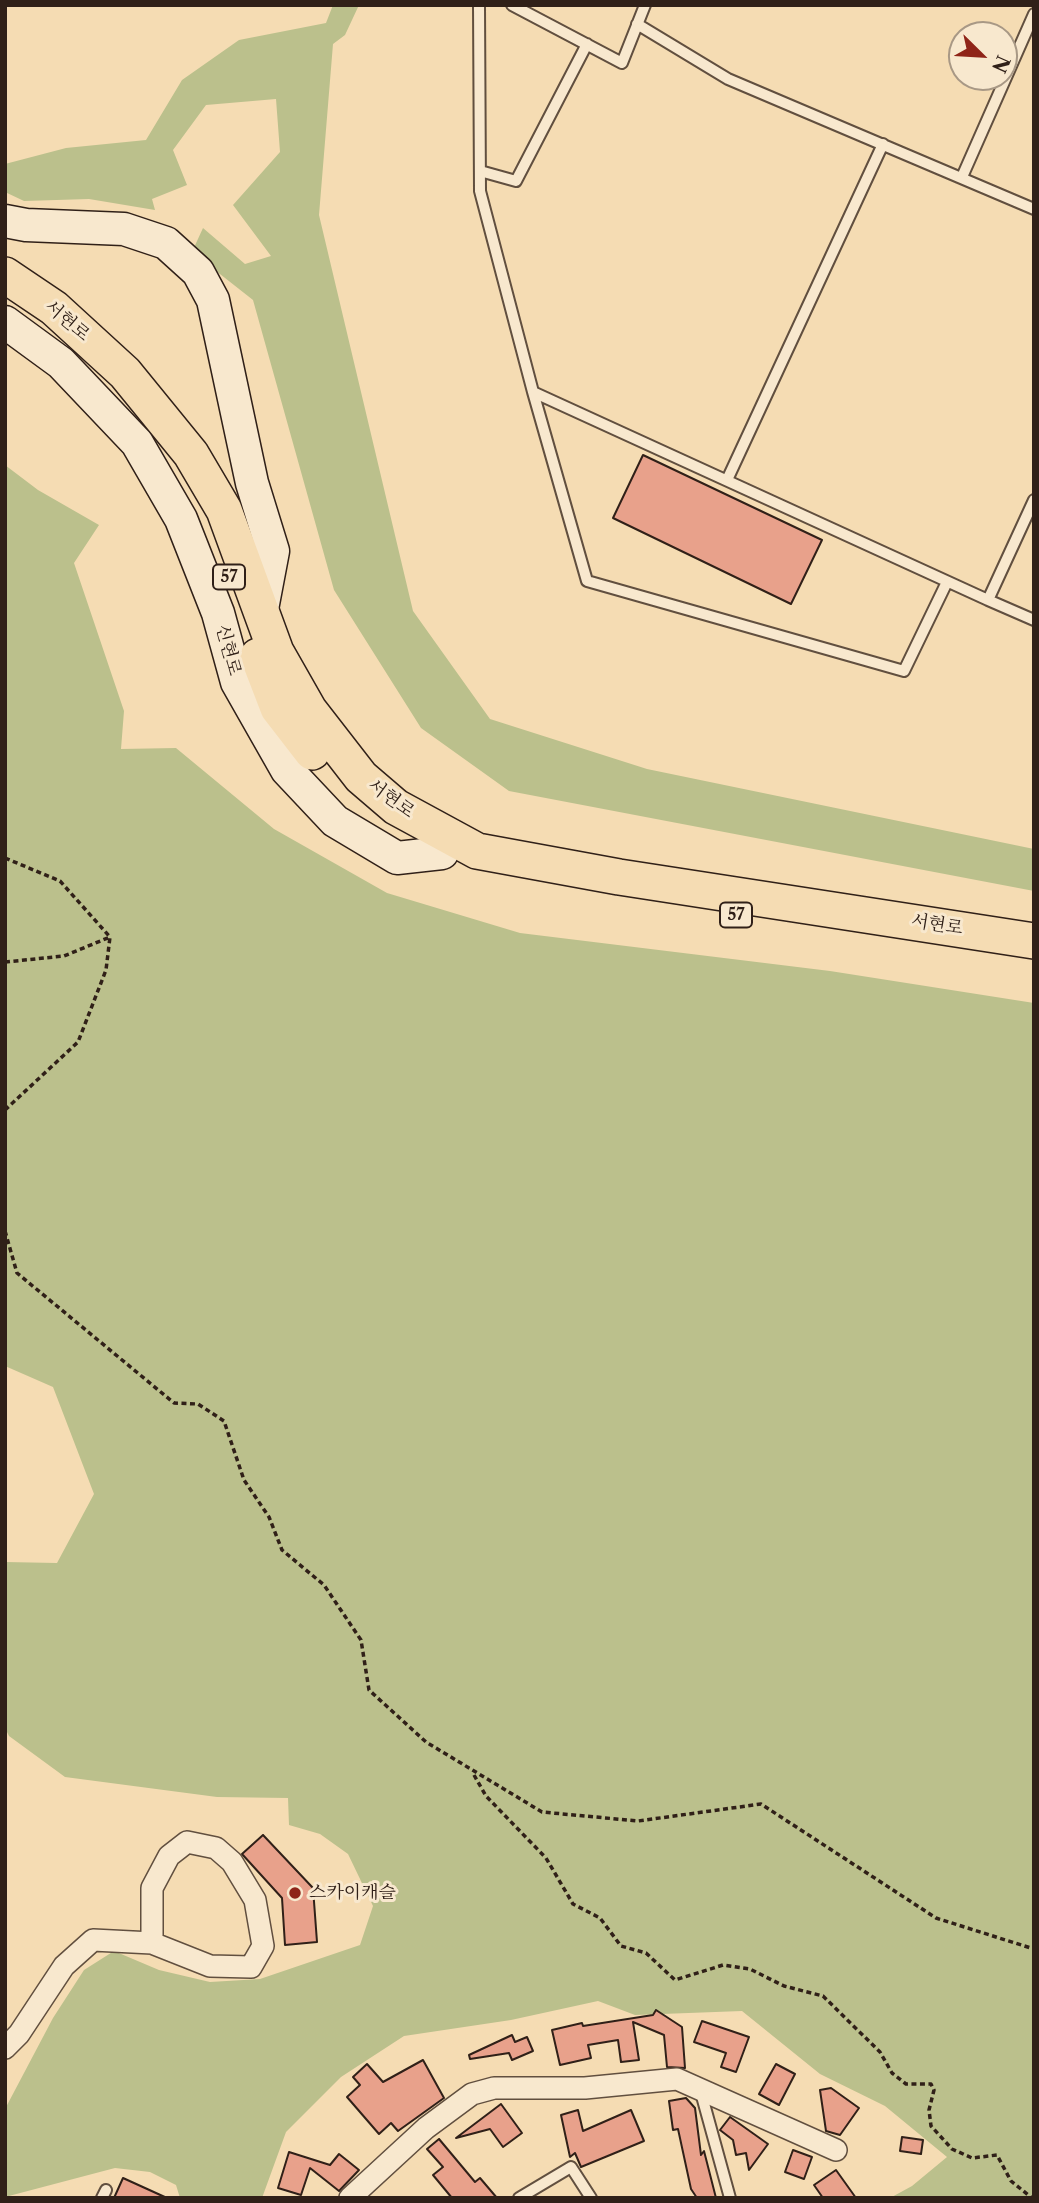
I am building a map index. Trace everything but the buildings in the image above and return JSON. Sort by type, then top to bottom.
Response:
[{"type":"main road","points":[[5,221],[26,225],[86,225],[124,229],[166,243],[198,272],[213,300],[253,483],[272,551],[262,610]]},
{"type":"main road","name":"서현로","points":[[5,275],[54,308],[125,373],[191,454],[224,510],[276,652],[309,710],[361,777],[396,807],[477,850],[619,877],[1034,941]]},
{"type":"main road","name":"서현로","points":[[5,301],[105,378],[175,465],[201,510],[219,552],[278,708],[340,788],[403,836],[478,870],[628,899],[1034,960]]},
{"type":"main road","name":"신현로","points":[[5,322],[61,363],[138,443],[181,519],[218,612],[237,682],[287,770],[335,821],[397,858],[442,853]]},
{"type":"street","points":[[5,2048],[19,2034],[64,1966],[93,1940],[152,1943],[210,1966],[251,1967],[263,1946],[255,1900],[232,1862],[216,1848],[187,1842],[169,1856],[152,1888],[152,1943]]},
{"type":"street","points":[[349,2198],[426,2127],[472,2094],[494,2088],[585,2088],[677,2079],[836,2150]]},
{"type":"lane","points":[[479,5],[480,191],[587,581],[904,671],[947,582]]},
{"type":"lane","points":[[512,5],[622,63],[645,5]]},
{"type":"lane","points":[[962,177],[1034,14]]},
{"type":"lane","points":[[636,24],[728,79],[1034,209]]},
{"type":"lane","points":[[480,171],[516,181],[587,44]]},
{"type":"lane","points":[[727,480],[883,144]]},
{"type":"lane","points":[[533,392],[1034,620]]},
{"type":"lane","points":[[988,600],[1034,500]]},
{"type":"lane","points":[[699,2088],[730,2198]]},
{"type":"lane","points":[[519,2198],[571,2168],[591,2198]]},
{"type":"path","points":[[5,858],[60,881],[110,937],[106,970],[78,1042],[5,1110]]},
{"type":"path","points":[[5,962],[64,956],[110,937]]},
{"type":"path","points":[[5,1231],[17,1273],[174,1403],[198,1404],[224,1421],[244,1480],[269,1517],[282,1550],[324,1585],[361,1640],[369,1690],[426,1742],[473,1773],[542,1812],[638,1821],[761,1804],[936,1918],[1034,1949]]},
{"type":"path","points":[[473,1773],[486,1796],[546,1858],[573,1904],[600,1918],[621,1946],[646,1953],[675,1980],[723,1965],[750,1969],[785,1986],[823,1996],[880,2052],[892,2073],[906,2084],[931,2084],[934,2090],[929,2110],[931,2126],[952,2149],[972,2158],[997,2155],[1011,2181],[1032,2198]]},
{"type":"green space","points":[[333,5],[359,5],[345,35],[333,44],[319,215],[413,611],[490,719],[647,769],[1034,849],[1034,891],[509,791],[421,728],[334,590],[253,300],[192,252],[203,228],[245,264],[271,256],[233,205],[280,152],[276,99],[206,105],[173,150],[187,185],[152,199],[155,210],[89,199],[24,201],[5,192],[5,164],[66,148],[146,140],[182,80],[239,40],[326,23]]},
{"type":"green space","points":[[5,465],[38,490],[99,525],[74,563],[124,711],[121,749],[176,748],[274,829],[387,893],[520,933],[830,971],[1034,1003],[1034,2198],[890,2198],[912,2186],[947,2157],[885,2106],[820,2074],[742,2011],[635,2015],[598,2001],[511,2020],[404,2036],[341,2077],[286,2132],[262,2198],[180,2198],[176,2185],[150,2172],[115,2168],[5,2197],[5,2109],[53,2018],[84,1970],[114,1951],[159,1970],[210,1982],[260,1979],[360,1945],[373,1906],[348,1854],[320,1834],[289,1825],[288,1798],[217,1797],[65,1777],[9,1736],[5,1728],[5,1562],[57,1563],[94,1494],[53,1387],[5,1366]]},
{"type":"place","name":"스카이캐슬","points":[[295,1893]]}]
